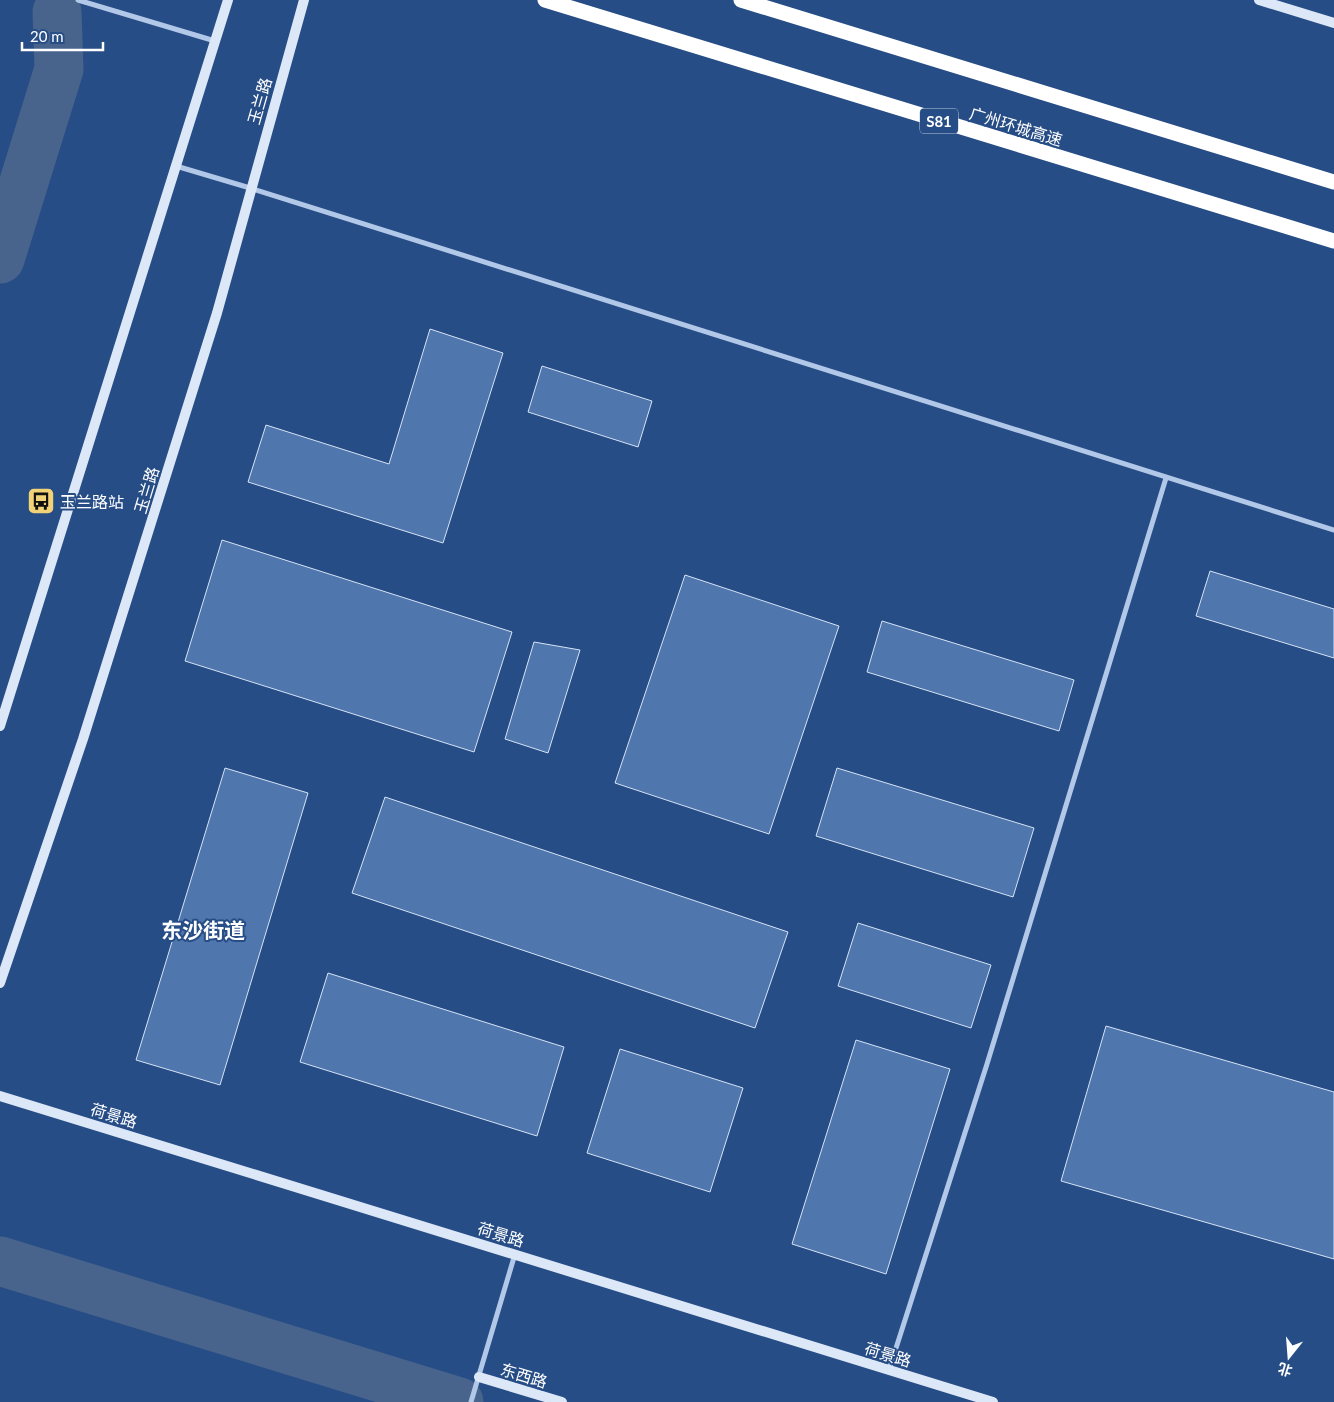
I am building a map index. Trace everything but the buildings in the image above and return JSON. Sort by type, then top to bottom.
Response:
[{"type":"highway","name":"广州环城高速","points":[[545,0],[1334,241]]},
{"type":"highway","points":[[741,0],[1334,182]]},
{"type":"street","points":[[78,0],[215,42]]},
{"type":"street","points":[[0,726],[228,0]]},
{"type":"street","name":"玉兰路","points":[[0,983],[92,711],[216,314],[304,0]]},
{"type":"street","points":[[1259,0],[1334,23]]},
{"type":"street","points":[[176,166],[1334,530]]},
{"type":"street","points":[[889,1370],[993,1045],[1166,478]]},
{"type":"street","name":"荷景路","points":[[0,1096],[993,1402]]},
{"type":"street","points":[[471,1402],[515,1254]]},
{"type":"street","name":"东西路","points":[[478,1378],[562,1402]]},
{"type":"waterway","points":[[0,259],[59,69],[57,12]]},
{"type":"waterway","points":[[0,1261],[459,1402]]},
{"type":"place","name":"玉兰路站","points":[[41,501]]},
{"type":"district","name":"东沙街道","points":[[203,929]]}]
